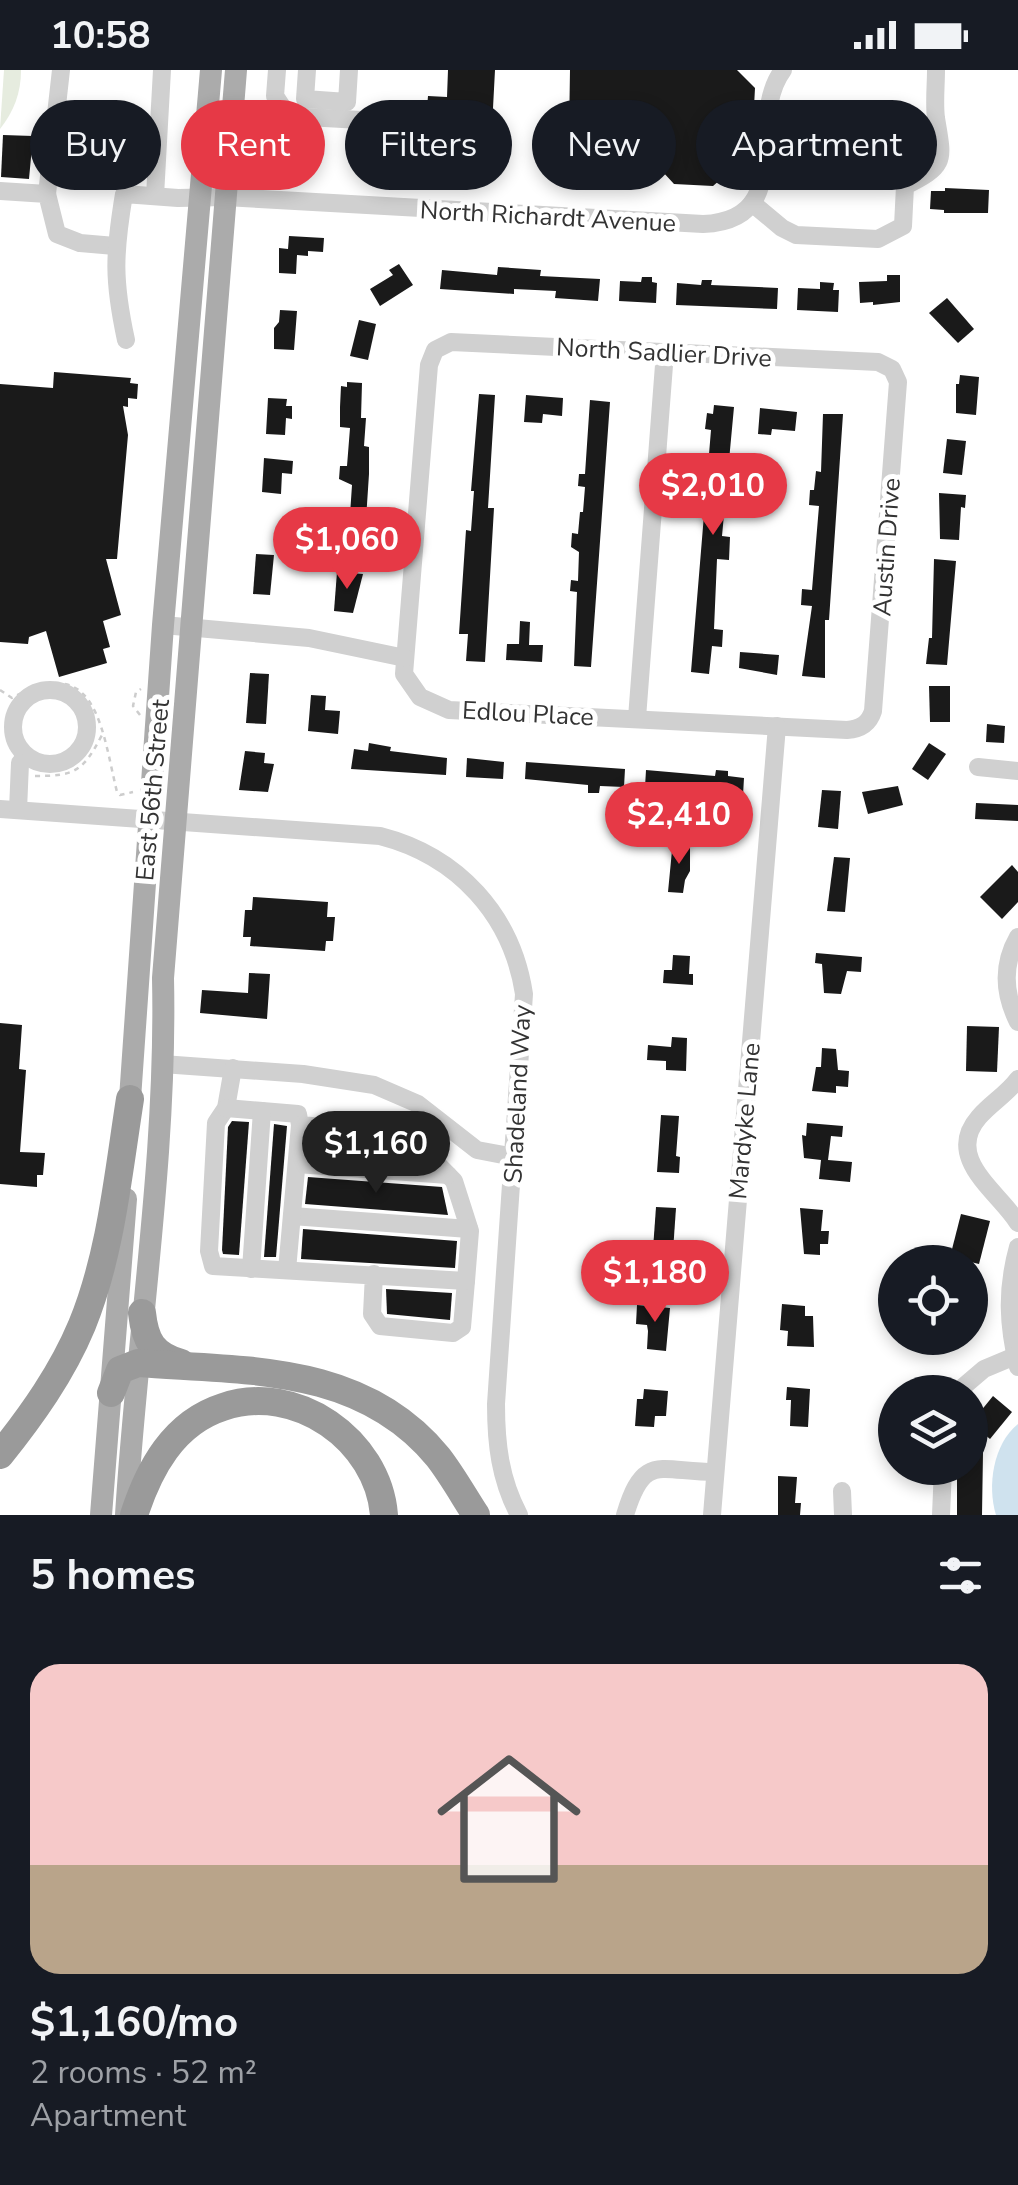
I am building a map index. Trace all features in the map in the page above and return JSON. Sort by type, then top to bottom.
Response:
[{"type":"highway","points":[[0,1455],[55,1378],[89,1305],[107,1239],[130,1099]]},
{"type":"highway","points":[[142,1313],[144,1330],[156,1352],[196,1368]]},
{"type":"highway","points":[[111,1393],[120,1370],[138,1363],[305,1377],[336,1386],[382,1408],[435,1454],[476,1515]]},
{"type":"highway","points":[[134,1515],[151,1470],[181,1432],[222,1407],[255,1402],[297,1408],[339,1430],[363,1454],[372,1470],[384,1515]]},
{"type":"main road","name":"East 56th Street","points":[[126,1515],[162,1064],[163,626],[212,70]]},
{"type":"main road","name":"East 56th Street","points":[[101,1515],[130,1099],[163,819],[192,628],[236,70]]},
{"type":"street","points":[[61,70],[47,194],[56,234],[80,243],[116,246]]},
{"type":"street","points":[[126,340],[114,287],[116,246],[124,194],[155,196],[162,70]]},
{"type":"street","points":[[277,70],[275,96],[288,116],[345,119]]},
{"type":"street","points":[[306,70],[305,98],[347,102],[349,70]]},
{"type":"street","points":[[783,70],[770,96],[764,180],[752,203],[796,236],[878,239],[903,226],[906,186],[936,169],[943,154],[936,116],[936,70]]},
{"type":"street","points":[[0,191],[47,194]]},
{"type":"street","name":"North Richardt Avenue","points":[[155,196],[703,224],[724,223],[752,203]]},
{"type":"street","name":"North Sadlier Drive","points":[[406,658],[429,365],[435,350],[451,342],[878,362],[892,369]]},
{"type":"street","points":[[637,718],[665,352]]},
{"type":"street","name":"Austin Drive","points":[[866,723],[874,711],[898,382],[892,369]]},
{"type":"street","points":[[163,626],[309,638],[406,658]]},
{"type":"street","name":"Edlou Place","points":[[406,658],[406,679],[420,696],[440,708],[847,730],[866,723]]},
{"type":"street","points":[[0,762],[20,756],[40,763],[63,762],[82,746],[87,722],[76,700],[53,690],[29,696],[15,716],[13,729],[20,756],[9,810]]},
{"type":"street","points":[[0,701],[15,716]]},
{"type":"street","name":"Mardyke Lane","points":[[712,1515],[777,726]]},
{"type":"street","points":[[978,767],[1018,771]]},
{"type":"street","name":"Shadeland Way","points":[[9,810],[380,836],[437,858],[475,889],[497,918],[518,963],[524,994],[496,1404],[500,1467],[519,1515]]},
{"type":"street","points":[[1018,937],[1010,953],[1006,982],[1018,1022]]},
{"type":"street","points":[[162,1064],[302,1074],[374,1085],[418,1104],[474,1148],[491,1155],[514,1156]]},
{"type":"street","points":[[233,1068],[226,1108],[216,1122],[209,1250],[213,1266],[466,1281]]},
{"type":"street","points":[[1018,1079],[978,1118],[968,1145],[976,1174],[1018,1222]]},
{"type":"street","points":[[226,1108],[298,1114],[287,1270]]},
{"type":"street","points":[[251,1269],[262,1112]]},
{"type":"street","points":[[300,1125],[408,1134],[454,1181],[469,1228],[462,1327],[453,1332],[380,1326],[372,1314],[374,1274]]},
{"type":"street","points":[[297,1164],[448,1175]]},
{"type":"street","points":[[292,1216],[469,1228]]},
{"type":"street","points":[[977,1375],[984,1369],[1017,1362],[1008,1301],[1018,1247]]},
{"type":"street","points":[[624,1515],[636,1482],[644,1472],[715,1472]]},
{"type":"street","points":[[941,1515],[942,1485]]},
{"type":"street","points":[[842,1491],[844,1515]]},
{"type":"path","points":[[140,716],[134,706],[142,680]]},
{"type":"path","points":[[0,690],[12,698],[41,682],[60,683],[86,695],[96,710],[118,792],[126,795],[136,788]]},
{"type":"path","points":[[39,776],[63,776],[83,766],[102,734]]},
{"type":"shaded area","points":[[4,70],[21,70],[21,78],[16,101],[0,129]]},
{"type":"water","points":[[1018,1424],[1018,1515],[996,1515],[992,1491],[994,1466],[1003,1443]]},
{"type":"building","points":[[448,70],[495,70],[493,100],[428,100],[428,96],[447,97]]},
{"type":"building","points":[[570,70],[737,70],[755,88],[754,100],[696,100],[696,185],[676,184],[676,100],[570,100]]},
{"type":"building","points":[[3,135],[30,136],[29,179],[1,177]]},
{"type":"building","points":[[989,190],[988,213],[944,213],[930,209],[931,191]]},
{"type":"building","points":[[289,236],[324,238],[323,252],[297,255],[296,274],[279,273],[279,248],[288,249]]},
{"type":"building","points":[[399,264],[413,285],[380,306],[370,289],[393,275],[389,270]]},
{"type":"building","points":[[498,267],[541,270],[540,276],[600,279],[598,301],[555,298],[556,291],[514,289],[514,294],[440,289],[442,270],[497,275]]},
{"type":"building","points":[[887,275],[900,275],[900,302],[860,303],[859,282],[887,281]]},
{"type":"building","points":[[642,277],[652,277],[652,282],[657,283],[656,303],[619,301],[620,281],[641,282]]},
{"type":"building","points":[[702,280],[712,280],[711,285],[778,288],[777,309],[676,305],[677,283],[701,285]]},
{"type":"building","points":[[820,282],[834,283],[833,290],[839,290],[838,312],[797,310],[798,288],[820,289]]},
{"type":"building","points":[[947,298],[974,329],[958,343],[929,313]]},
{"type":"building","points":[[280,310],[297,311],[294,350],[274,349],[274,328]]},
{"type":"building","points":[[359,320],[376,324],[368,360],[350,356]]},
{"type":"building","points":[[54,372],[131,378],[130,383],[138,384],[137,399],[128,398],[128,407],[123,406],[128,435],[117,559],[106,559],[121,615],[103,621],[110,647],[103,649],[107,663],[59,677],[46,631],[29,637],[28,644],[0,642],[0,384],[53,388]]},
{"type":"building","points":[[960,375],[979,377],[976,415],[956,413],[956,384]]},
{"type":"building","points":[[347,382],[362,383],[364,446],[369,447],[364,550],[341,548],[342,526],[335,525],[336,514],[350,515],[352,485],[339,479],[340,466],[347,466],[350,428],[340,427],[340,407],[341,386],[347,387]]},
{"type":"building","points":[[479,394],[495,395],[488,508],[494,508],[485,662],[466,661],[468,634],[459,634],[466,530],[471,531]]},
{"type":"building","points":[[526,395],[563,398],[562,416],[543,414],[542,423],[524,422]]},
{"type":"building","points":[[268,398],[287,399],[286,406],[292,406],[292,419],[286,418],[285,435],[266,434]]},
{"type":"building","points":[[590,400],[610,402],[591,667],[574,666],[577,592],[570,591],[571,580],[578,581],[579,552],[571,547],[572,533],[578,534],[583,512],[585,487],[578,486],[579,474],[585,474]]},
{"type":"building","points":[[714,405],[734,407],[722,536],[730,537],[729,560],[717,559],[714,629],[723,630],[722,647],[712,646],[709,674],[691,672],[711,430],[705,429],[707,413],[713,414]]},
{"type":"building","points":[[760,408],[797,412],[795,431],[772,429],[771,435],[758,434]]},
{"type":"building","points":[[823,414],[843,414],[829,620],[825,620],[825,678],[802,676],[812,606],[801,605],[802,589],[812,590],[819,506],[809,505],[816,471],[821,472]]},
{"type":"building","points":[[947,439],[966,441],[962,475],[943,473]]},
{"type":"building","points":[[264,458],[293,461],[292,474],[282,473],[281,494],[262,492]]},
{"type":"building","points":[[939,493],[966,495],[965,508],[961,507],[959,540],[940,539]]},
{"type":"building","points":[[256,554],[274,555],[270,595],[253,594]]},
{"type":"building","points":[[934,559],[956,561],[947,665],[926,664],[932,638]]},
{"type":"building","points":[[337,572],[363,574],[353,613],[334,611]]},
{"type":"building","points":[[520,621],[530,622],[529,645],[543,645],[542,662],[506,660],[507,644],[519,644]]},
{"type":"building","points":[[740,652],[779,655],[777,675],[739,668]]},
{"type":"building","points":[[250,673],[269,674],[266,724],[246,723]]},
{"type":"building","points":[[929,686],[950,686],[950,722],[930,722]]},
{"type":"building","points":[[311,695],[326,696],[325,710],[340,711],[338,734],[308,731]]},
{"type":"building","points":[[987,724],[1005,726],[1004,743],[986,742]]},
{"type":"building","points":[[369,743],[391,747],[390,751],[447,758],[446,775],[351,769],[354,749],[368,751]]},
{"type":"building","points":[[929,743],[946,754],[928,780],[912,769]]},
{"type":"building","points":[[245,751],[265,753],[264,763],[274,764],[268,792],[239,790]]},
{"type":"building","points":[[467,758],[504,762],[503,779],[466,777]]},
{"type":"building","points":[[526,762],[625,769],[624,787],[600,786],[599,793],[588,793],[588,785],[525,779]]},
{"type":"building","points":[[646,770],[715,776],[716,770],[728,771],[728,776],[744,778],[743,795],[730,793],[728,807],[712,805],[713,797],[703,796],[703,791],[672,789],[671,797],[656,796],[656,788],[645,787]]},
{"type":"building","points":[[898,786],[903,805],[868,814],[862,792]]},
{"type":"building","points":[[822,790],[841,791],[838,829],[818,827]]},
{"type":"building","points":[[976,803],[1018,805],[1018,821],[975,819]]},
{"type":"building","points":[[673,840],[690,846],[690,871],[683,893],[668,892]]},
{"type":"building","points":[[834,857],[850,858],[845,912],[827,911]]},
{"type":"building","points":[[1012,865],[1018,872],[1018,902],[1002,919],[980,897]]},
{"type":"building","points":[[253,897],[328,902],[327,917],[335,917],[333,941],[326,941],[325,951],[250,946],[251,937],[243,937],[245,910],[252,910]]},
{"type":"building","points":[[816,953],[862,957],[861,972],[847,971],[841,994],[824,993],[822,964],[815,963]]},
{"type":"building","points":[[673,955],[690,956],[693,985],[663,983],[664,970],[672,970]]},
{"type":"building","points":[[249,973],[270,974],[267,1019],[200,1013],[202,990],[248,993]]},
{"type":"building","points":[[0,1023],[22,1025],[19,1069],[26,1070],[20,1152],[45,1153],[43,1175],[37,1175],[37,1187],[0,1184]]},
{"type":"building","points":[[967,1026],[999,1027],[997,1072],[966,1071]]},
{"type":"building","points":[[672,1037],[687,1038],[686,1071],[666,1070],[666,1061],[647,1060],[648,1045],[671,1047]]},
{"type":"building","points":[[822,1048],[836,1049],[838,1070],[849,1071],[848,1087],[836,1086],[836,1093],[812,1091],[816,1067],[821,1067]]},
{"type":"building","points":[[661,1115],[679,1116],[679,1173],[657,1172]]},
{"type":"building","points":[[232,1121],[249,1122],[239,1255],[223,1254],[222,1250],[228,1127]]},
{"type":"building","points":[[807,1123],[843,1126],[842,1137],[831,1136],[828,1160],[852,1162],[850,1182],[819,1179],[821,1160],[804,1158],[802,1135],[806,1136]]},
{"type":"building","points":[[274,1124],[287,1126],[276,1257],[264,1257]]},
{"type":"building","points":[[311,1138],[402,1146],[408,1152],[407,1160],[310,1152]]},
{"type":"building","points":[[308,1177],[442,1187],[448,1215],[305,1204]]},
{"type":"building","points":[[656,1207],[676,1208],[673,1251],[653,1249]]},
{"type":"building","points":[[800,1208],[823,1210],[821,1231],[829,1231],[828,1244],[820,1244],[820,1255],[804,1254]]},
{"type":"building","points":[[961,1214],[990,1221],[984,1245],[953,1245]]},
{"type":"building","points":[[303,1229],[457,1241],[455,1268],[301,1259]]},
{"type":"building","points":[[386,1289],[452,1293],[450,1320],[387,1314]]},
{"type":"building","points":[[782,1304],[805,1306],[805,1316],[813,1316],[814,1347],[787,1346],[788,1331],[780,1330]]},
{"type":"building","points":[[637,1305],[670,1308],[666,1351],[647,1349],[647,1325],[636,1324]]},
{"type":"building","points":[[787,1387],[810,1389],[808,1427],[790,1426]]},
{"type":"building","points":[[644,1389],[668,1391],[666,1416],[655,1416],[654,1427],[635,1426],[637,1399],[643,1399]]},
{"type":"building","points":[[993,1396],[1012,1412],[990,1439],[988,1437],[988,1402]]},
{"type":"building","points":[[778,1476],[797,1477],[795,1503],[801,1503],[800,1515],[778,1515]]},
{"type":"building","points":[[957,1485],[982,1485],[982,1515],[957,1515]]}]
